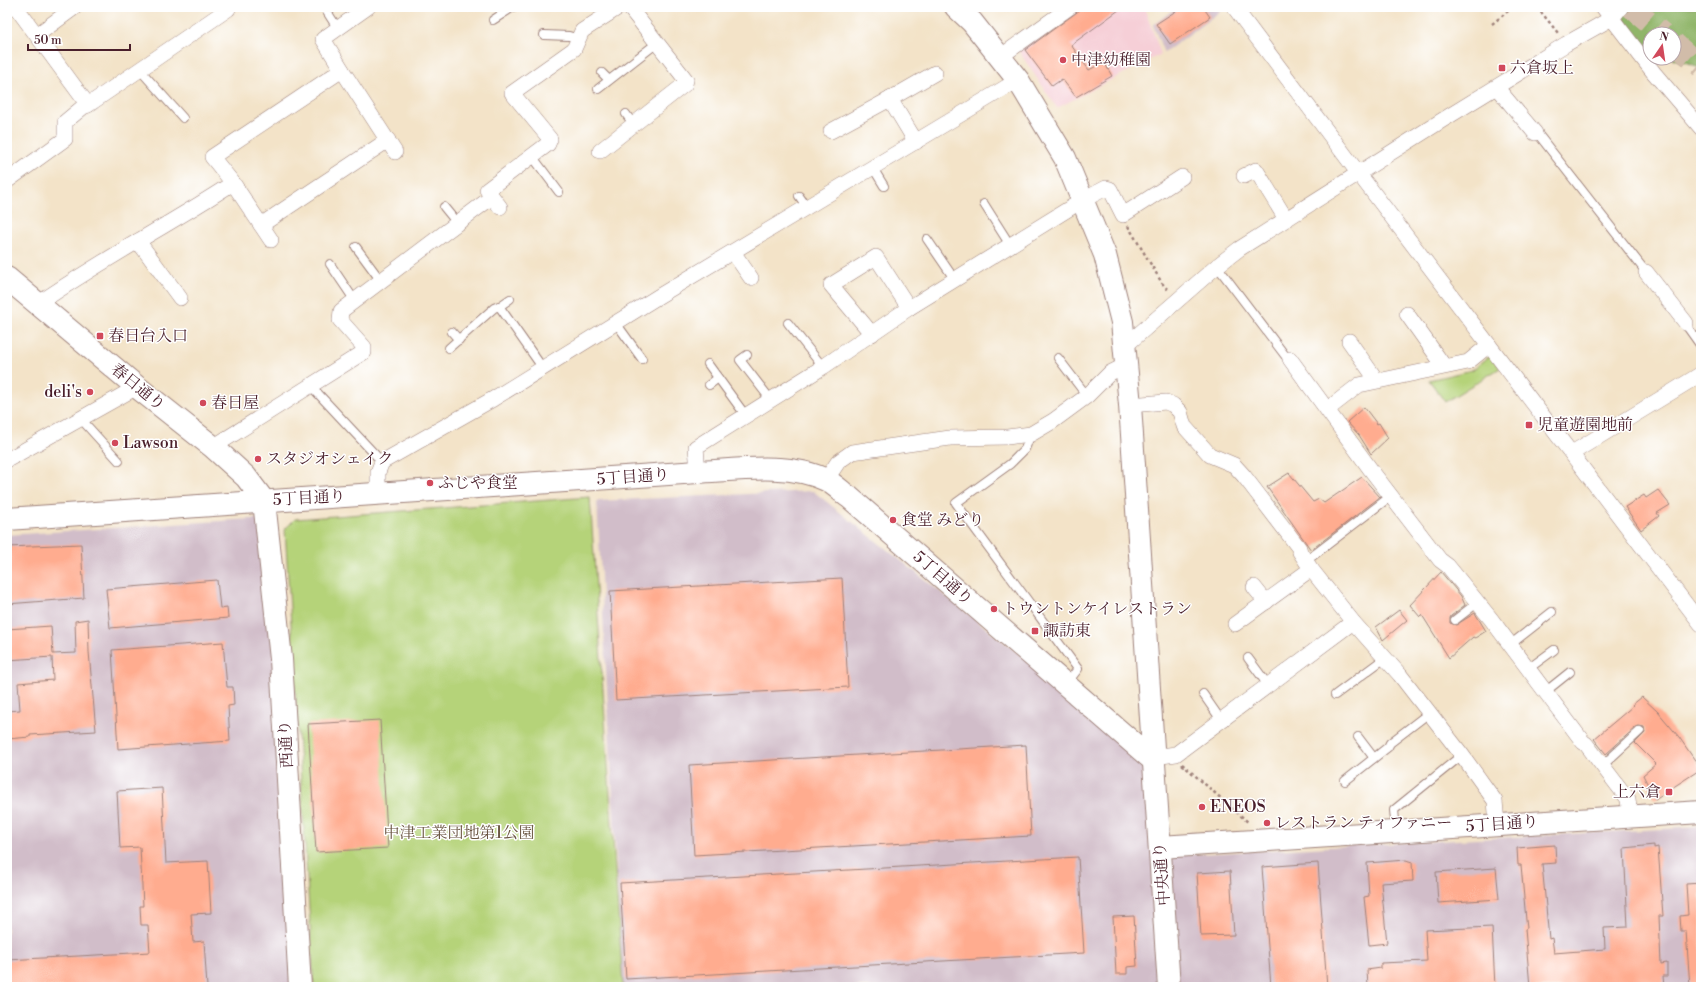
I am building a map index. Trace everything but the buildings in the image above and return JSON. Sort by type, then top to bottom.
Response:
[{"type":"street","points":[[37,35],[75,7]]},
{"type":"street","points":[[261,225],[391,146],[323,39],[368,7]]},
{"type":"street","points":[[213,447],[364,352],[364,347],[340,320],[341,311],[457,223],[496,202],[486,190],[548,144],[550,139],[512,94],[574,49],[582,30],[619,7]]},
{"type":"street","points":[[599,150],[630,119],[685,84],[686,80],[628,7]]},
{"type":"street","name":"中央通り","points":[[956,7],[972,22],[1018,80],[1065,158],[1105,255],[1122,322],[1160,758],[1160,847],[1169,987]]},
{"type":"street","points":[[1000,57],[1070,7]]},
{"type":"street","points":[[1234,7],[1701,624]]},
{"type":"street","points":[[7,180],[65,139],[65,122],[83,107],[140,70],[229,8]]},
{"type":"street","points":[[17,9],[88,105]]},
{"type":"street","points":[[826,480],[838,462],[852,452],[950,438],[984,436],[1008,437],[1031,434],[1053,421],[1087,396],[1177,300],[1217,266],[1286,219],[1566,44],[1612,11],[1654,74],[1701,128]]},
{"type":"street","points":[[270,240],[233,183],[208,153],[342,70]]},
{"type":"street","points":[[837,124],[890,100],[926,73]]},
{"type":"street","points":[[378,494],[378,472],[382,462],[493,398],[616,323],[663,301],[701,278],[733,252],[803,202],[873,168],[1018,80]]},
{"type":"street","points":[[1497,88],[1535,133]]},
{"type":"street","points":[[890,100],[916,142]]},
{"type":"street","points":[[1244,176],[1256,170],[1286,219]]},
{"type":"street","points":[[698,472],[696,447],[823,367],[909,308],[1083,200],[1106,188],[1110,189],[1123,215],[1182,177]]},
{"type":"street","points":[[38,304],[138,241],[199,206],[233,183]]},
{"type":"street","points":[[138,241],[180,298]]},
{"type":"street","points":[[733,252],[752,278]]},
{"type":"street","points":[[872,334],[831,285],[876,256],[909,308]]},
{"type":"street","points":[[1646,272],[1686,323]]},
{"type":"street","name":"春日通り","points":[[7,278],[137,387],[213,447],[246,476],[264,501]]},
{"type":"street","points":[[1407,314],[1444,366]]},
{"type":"street","points":[[1349,341],[1374,375],[1375,381]]},
{"type":"street","points":[[1328,409],[1359,385],[1468,362],[1489,345]]},
{"type":"street","points":[[1290,359],[1328,409],[1371,470],[1440,560],[1448,566],[1583,742],[1603,765],[1628,799],[1630,816]]},
{"type":"street","points":[[1572,453],[1701,374]]},
{"type":"street","points":[[7,460],[137,387]]},
{"type":"street","points":[[1130,405],[1166,402],[1173,405],[1180,412],[1184,426],[1210,455],[1234,464],[1299,548],[1308,565],[1353,622],[1385,658],[1462,755],[1495,801],[1497,824]]},
{"type":"street","name":"5丁目通り","points":[[7,519],[698,472],[764,469],[794,470],[826,480],[849,497],[1066,684],[1160,758]]},
{"type":"street","name":"西通り","points":[[264,501],[281,659],[300,987]]},
{"type":"street","points":[[1235,624],[1266,602],[1308,565]]},
{"type":"street","points":[[1254,588],[1266,602]]},
{"type":"street","points":[[1160,758],[1176,754],[1353,622]]},
{"type":"street","name":"5丁目通り","points":[[1160,847],[1701,812]]},
{"type":"lane","points":[[324,7],[338,29]]},
{"type":"lane","points":[[493,20],[513,7]]},
{"type":"lane","points":[[544,35],[569,36],[579,39]]},
{"type":"lane","points":[[598,89],[658,43]]},
{"type":"lane","points":[[140,70],[183,118]]},
{"type":"lane","points":[[602,73],[609,80]]},
{"type":"lane","points":[[1535,133],[1646,272]]},
{"type":"lane","points":[[532,156],[559,192]]},
{"type":"lane","points":[[873,168],[884,186]]},
{"type":"lane","points":[[984,204],[1010,245]]},
{"type":"lane","points":[[444,207],[457,223]]},
{"type":"lane","points":[[928,239],[955,280]]},
{"type":"lane","points":[[356,247],[381,281]]},
{"type":"lane","points":[[330,264],[355,301]]},
{"type":"lane","points":[[1217,266],[1287,358],[1290,359]]},
{"type":"lane","points":[[449,348],[494,308],[510,299]]},
{"type":"lane","points":[[500,306],[542,367]]},
{"type":"lane","points":[[616,323],[642,359]]},
{"type":"lane","points":[[788,323],[823,367]]},
{"type":"lane","points":[[1686,323],[1701,346]]},
{"type":"lane","points":[[452,332],[459,340]]},
{"type":"lane","points":[[747,355],[740,360],[771,400]]},
{"type":"lane","points":[[1058,358],[1087,396]]},
{"type":"lane","points":[[708,364],[746,416]]},
{"type":"lane","points":[[709,385],[718,378]]},
{"type":"lane","points":[[311,386],[382,462]]},
{"type":"lane","points":[[81,419],[119,462]]},
{"type":"lane","points":[[1031,434],[1025,449],[1010,464],[956,503],[1078,669],[1066,684]]},
{"type":"lane","points":[[1308,565],[1391,496]]},
{"type":"lane","points":[[1455,620],[1477,603]]},
{"type":"lane","points":[[1510,645],[1552,612]]},
{"type":"lane","points":[[1528,669],[1554,650]]},
{"type":"lane","points":[[1248,658],[1268,686]]},
{"type":"lane","points":[[1335,695],[1385,658]]},
{"type":"lane","points":[[1545,692],[1570,672]]},
{"type":"lane","points":[[1203,694],[1221,720]]},
{"type":"lane","points":[[1345,781],[1390,743],[1429,713]]},
{"type":"lane","points":[[1603,765],[1640,731]]},
{"type":"lane","points":[[1358,737],[1374,758]]},
{"type":"lane","points":[[1396,831],[1394,810],[1462,755]]},
{"type":"path","points":[[1492,24],[1513,7]]},
{"type":"path","points":[[1537,7],[1566,44]]},
{"type":"path","points":[[1123,215],[1131,233],[1162,282],[1177,300]]},
{"type":"path","points":[[1160,758],[1257,830],[1259,840]]},
{"type":"shaded area","points":[[1077,7],[1144,7],[1161,54],[1057,108],[1018,50]]},
{"type":"shaded area","points":[[1177,7],[1226,7],[1164,53],[1153,25]]},
{"type":"shaded area","points":[[813,491],[1154,761],[1161,856],[1701,827],[1701,987],[623,987],[597,501]]},
{"type":"shaded area","points":[[266,518],[299,987],[7,987],[7,535]]},
{"type":"green space","points":[[1619,7],[1701,7],[1701,70],[1692,64],[1682,61],[1682,26],[1642,26],[1642,50],[1640,50]]},
{"type":"green space","points":[[1490,356],[1500,368],[1445,402],[1429,380],[1472,370]]},
{"type":"green space","name":"中津工業団地第1公園","points":[[590,497],[623,987],[314,987],[285,529],[295,519]]},
{"type":"tunnel","points":[[1631,7],[1654,26]]},
{"type":"tunnel","points":[[1682,50],[1701,67]]},
{"type":"place","name":"中津幼稚園","points":[[1063,60]]},
{"type":"place","name":"六倉坂上","points":[[1502,68]]},
{"type":"place","name":"春日台入口","points":[[100,336]]},
{"type":"place","name":"deli's","points":[[90,392]]},
{"type":"place","name":"春日屋","points":[[203,403]]},
{"type":"place","name":"児童遊園地前","points":[[1529,425]]},
{"type":"place","name":"Lawson","points":[[115,443]]},
{"type":"place","name":"スタジオシェイク","points":[[258,459]]},
{"type":"place","name":"ふじや食堂","points":[[430,483]]},
{"type":"place","name":"食堂 みどり","points":[[893,520]]},
{"type":"place","name":"トウントンケイレストラン","points":[[994,609]]},
{"type":"place","name":"諏訪東","points":[[1035,631]]},
{"type":"place","name":"上六倉","points":[[1669,792]]},
{"type":"place","name":"ENEOS","points":[[1202,807]]},
{"type":"place","name":"レストラン ティファニー","points":[[1267,823]]}]
